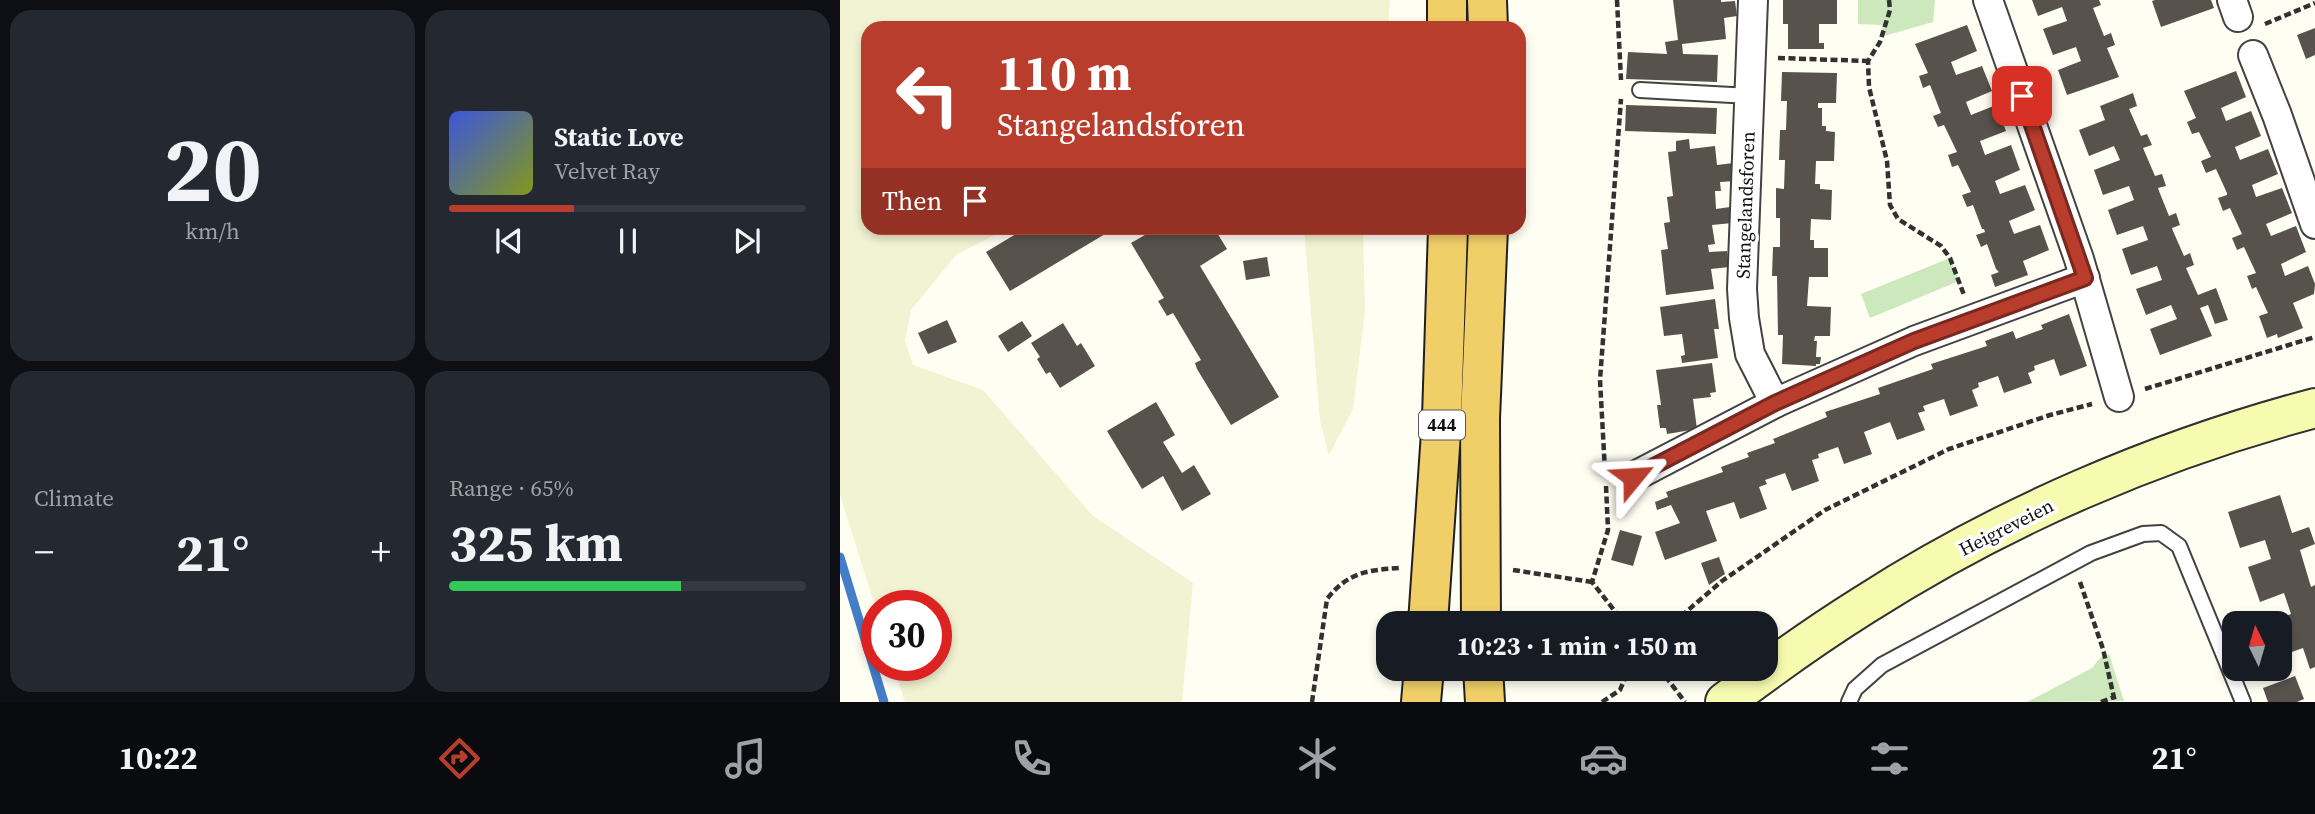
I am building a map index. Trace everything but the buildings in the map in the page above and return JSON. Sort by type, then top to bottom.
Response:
[{"type":"highway","points":[[1447,0],[1447,21]]},
{"type":"highway","points":[[1487,0],[1488,21]]},
{"type":"highway","name":"444","points":[[1429,611],[1442,418],[1448,235]]},
{"type":"highway","name":"444","points":[[1481,611],[1480,419],[1488,235]]},
{"type":"highway","points":[[1421,702],[1423,681]]},
{"type":"highway","points":[[1484,681],[1485,702]]},
{"type":"main road","name":"Heigreveien","points":[[1725,702],[1865,604],[1999,529],[2141,466],[2315,408]]},
{"type":"street","name":"Stangelandsforen","points":[[1753,0],[1742,289],[1750,354],[1775,403]]},
{"type":"street","points":[[1989,0],[2085,278],[2119,397]]},
{"type":"street","points":[[2253,55],[2314,218]]},
{"type":"street","points":[[1633,477],[1775,403],[1914,341],[2085,278]]},
{"type":"lane","points":[[1640,90],[1749,96]]},
{"type":"lane","points":[[1849,702],[1855,688],[1882,665],[2091,553],[2143,534],[2161,533],[2179,546],[2243,702]]},
{"type":"path","points":[[1592,582],[1608,530],[1600,380],[1621,89],[1617,0]]},
{"type":"path","points":[[1889,0],[1890,10],[1880,42],[1868,61],[1869,87],[1887,161],[1890,205],[1898,219],[1941,246],[1950,258],[1973,319]]},
{"type":"path","points":[[1751,57],[1868,61]]},
{"type":"path","points":[[1687,611],[1722,581],[1825,509],[1949,449],[2050,415],[2119,397],[2315,337]]},
{"type":"path","points":[[2073,562],[2103,649],[2115,700],[2101,702]]},
{"type":"path","points":[[1312,702],[1327,598],[1336,587],[1357,573],[1407,568]]},
{"type":"path","points":[[1508,570],[1592,582],[1615,611]]},
{"type":"path","points":[[1602,702],[1620,690],[1624,681]]},
{"type":"path","points":[[1669,681],[1685,702]]},
{"type":"green space","points":[[840,0],[1390,0],[1388,21],[861,21],[861,235],[995,235],[956,255],[911,310],[905,341],[913,365],[983,390],[1092,515],[1193,583],[1182,702],[905,702],[898,681],[952,681],[952,590],[870,590],[840,495]]},
{"type":"green space","points":[[1858,0],[1935,0],[1933,22],[1884,36],[1882,25],[1858,24]]},
{"type":"green space","points":[[1305,235],[1363,235],[1365,312],[1353,409],[1329,455],[1320,421]]},
{"type":"green space","points":[[1950,258],[1959,281],[1870,318],[1861,294]]},
{"type":"green space","points":[[2109,654],[2124,701],[2027,702],[2092,668],[2100,658]]},
{"type":"waterway","points":[[840,557],[884,702]]},
{"type":"route","points":[[1633,477],[1775,403],[1914,341],[2085,278],[2022,96]]}]
